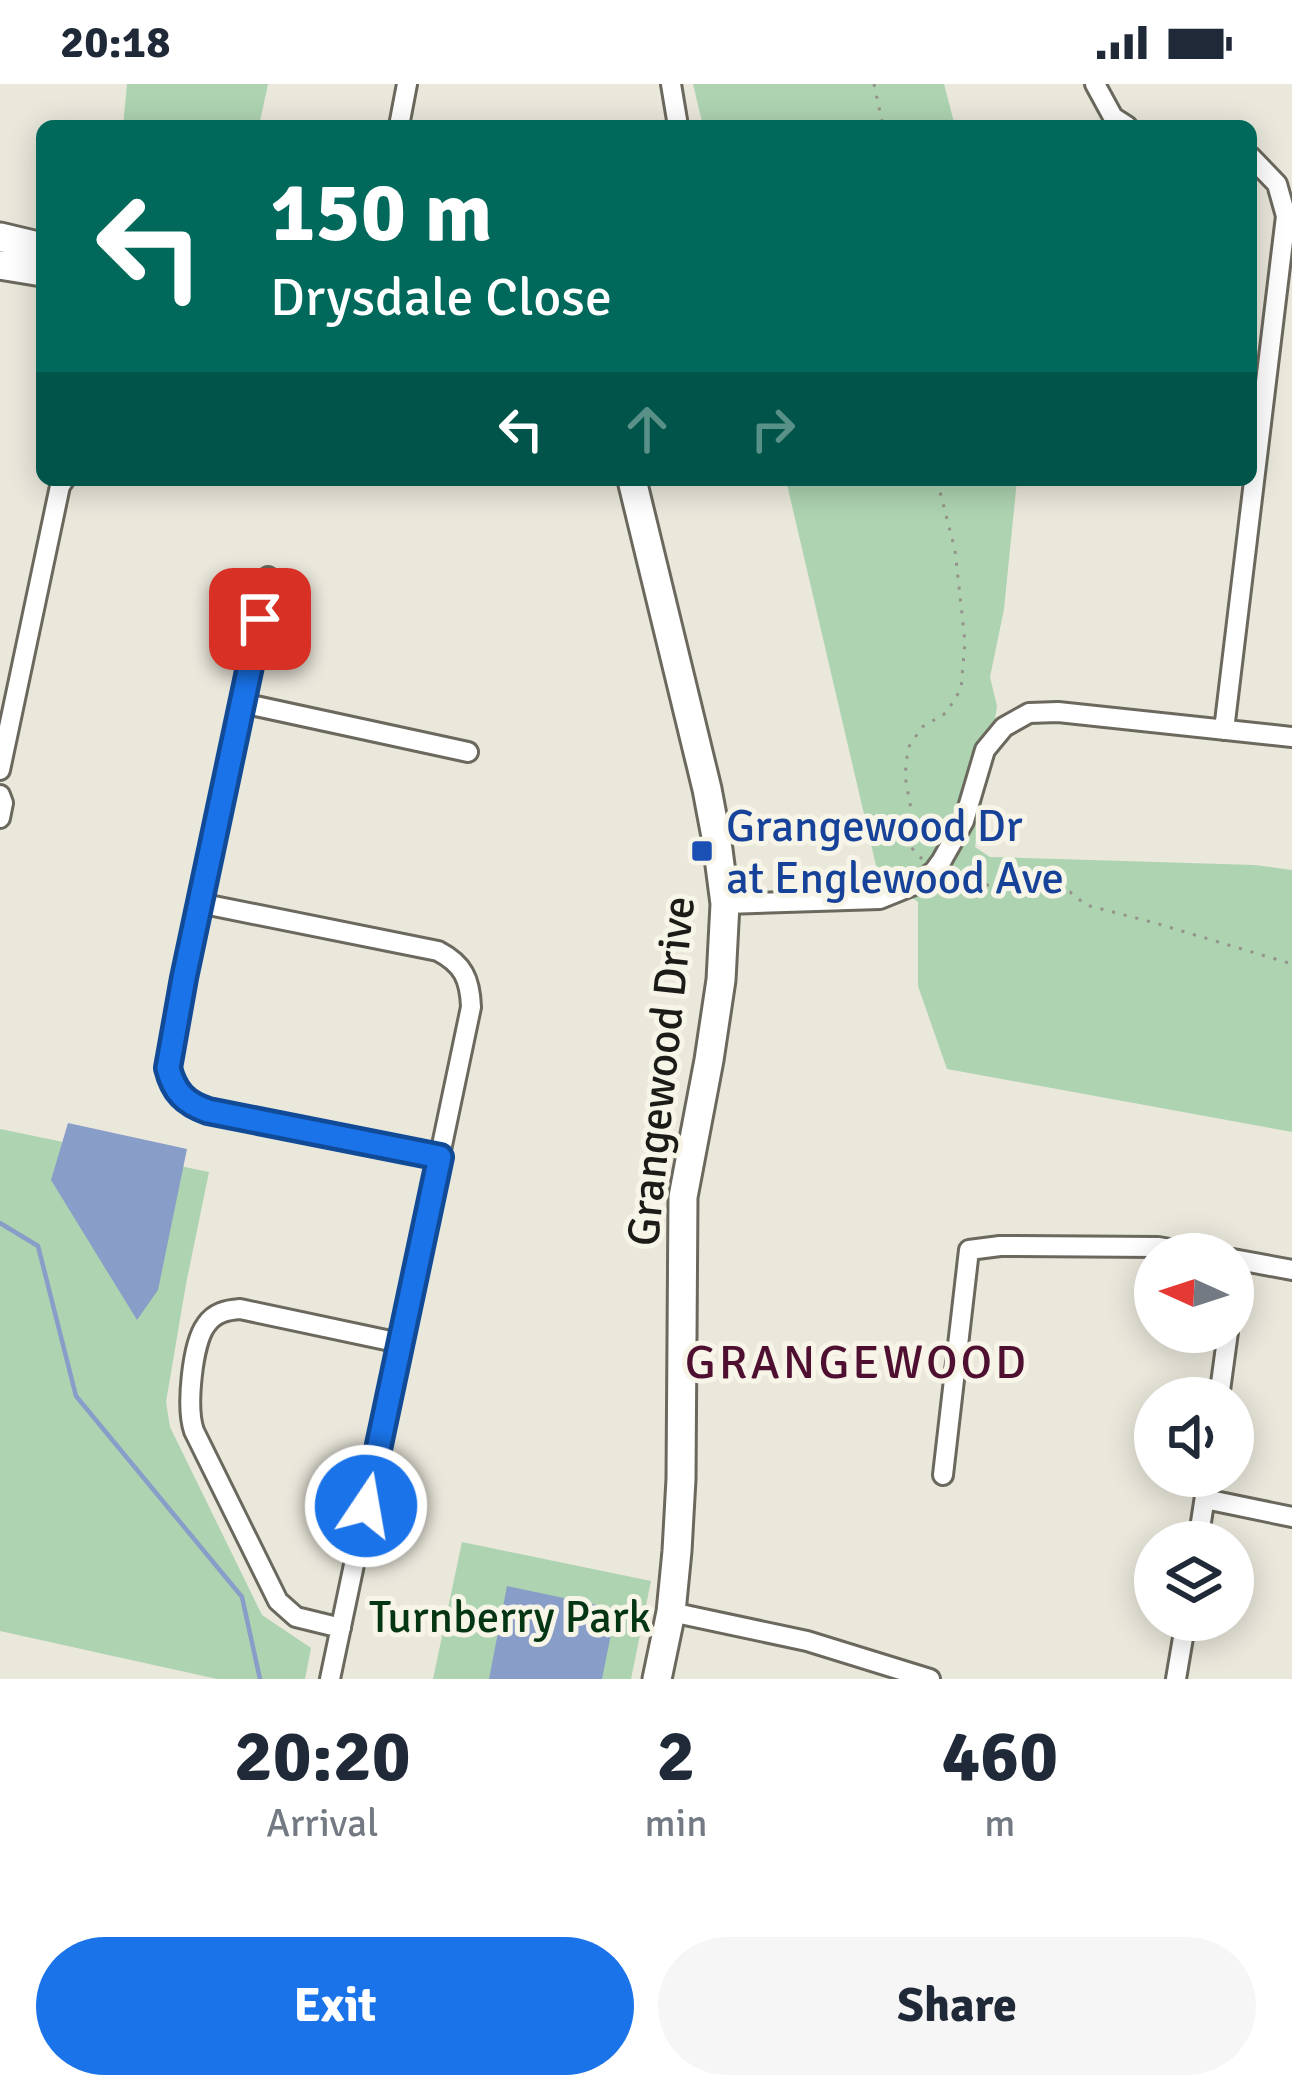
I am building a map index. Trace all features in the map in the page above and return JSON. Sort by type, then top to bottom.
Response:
[{"type":"street","points":[[400,120],[407,84]]},
{"type":"street","points":[[671,84],[677,120]]},
{"type":"street","points":[[1095,84],[1118,120]]},
{"type":"street","points":[[1257,163],[1277,184],[1286,216],[1257,456]]},
{"type":"street","points":[[0,237],[36,246]]},
{"type":"street","points":[[0,265],[36,271]]},
{"type":"street","points":[[0,770],[60,486]]},
{"type":"street","name":"Grangewood Drive","points":[[633,486],[707,789],[725,904],[718,1000],[683,1197],[681,1479],[671,1612],[657,1679]]},
{"type":"street","points":[[1224,730],[1253,486]]},
{"type":"street","points":[[268,577],[169,1052],[171,1081],[184,1100],[208,1111],[440,1157]]},
{"type":"street","points":[[242,703],[468,752]]},
{"type":"street","points":[[725,904],[880,899],[917,884],[934,871],[964,821],[985,751],[1004,727],[1029,713],[1058,712],[1292,737]]},
{"type":"street","points":[[0,795],[0,818]]},
{"type":"street","points":[[199,903],[438,951],[453,958],[470,988],[471,1007],[330,1679]]},
{"type":"street","points":[[943,1475],[969,1250],[1134,1247]]},
{"type":"street","points":[[1254,1263],[1292,1270]]},
{"type":"street","points":[[340,1628],[296,1617],[272,1593],[190,1420],[197,1351],[206,1323],[228,1310],[240,1309],[400,1342]]},
{"type":"street","points":[[1201,1521],[1204,1499],[1292,1517]]},
{"type":"street","points":[[671,1612],[807,1641],[930,1679]]},
{"type":"street","points":[[1176,1679],[1182,1641]]},
{"type":"path","points":[[874,84],[883,120]]},
{"type":"path","points":[[940,486],[956,550],[964,642],[961,689],[946,712],[922,727],[908,748],[904,776],[912,814],[906,842],[958,896],[981,885],[1070,892],[1086,905],[1292,964]]},
{"type":"green space","points":[[127,84],[268,84],[260,120],[124,120]]},
{"type":"green space","points":[[693,84],[944,84],[953,120],[702,120]]},
{"type":"green space","points":[[787,486],[1016,486],[1004,609],[990,677],[997,706],[975,847],[990,857],[1292,870],[1292,1132],[947,1069],[918,986],[918,902],[878,874]]},
{"type":"green space","points":[[0,1129],[209,1172],[166,1402],[170,1427],[262,1615],[311,1648],[305,1679],[217,1679],[0,1631]]},
{"type":"green space","name":"Turnberry Park","points":[[462,1542],[651,1581],[631,1679],[433,1679]]},
{"type":"water","points":[[68,1123],[187,1149],[158,1290],[137,1320],[51,1180]]},
{"type":"water","points":[[507,1586],[616,1609],[602,1679],[489,1679]]},
{"type":"waterway","points":[[0,1223],[38,1246],[76,1396],[242,1597],[260,1679]]},
{"type":"place","name":"Grangewood Dr at Englewood Ave","points":[[702,851]]},
{"type":"district","name":"GRANGEWOOD","points":[[857,1361]]},
{"type":"route","points":[[260,619],[168,1068],[184,1100],[208,1111],[440,1157],[366,1506]]}]
